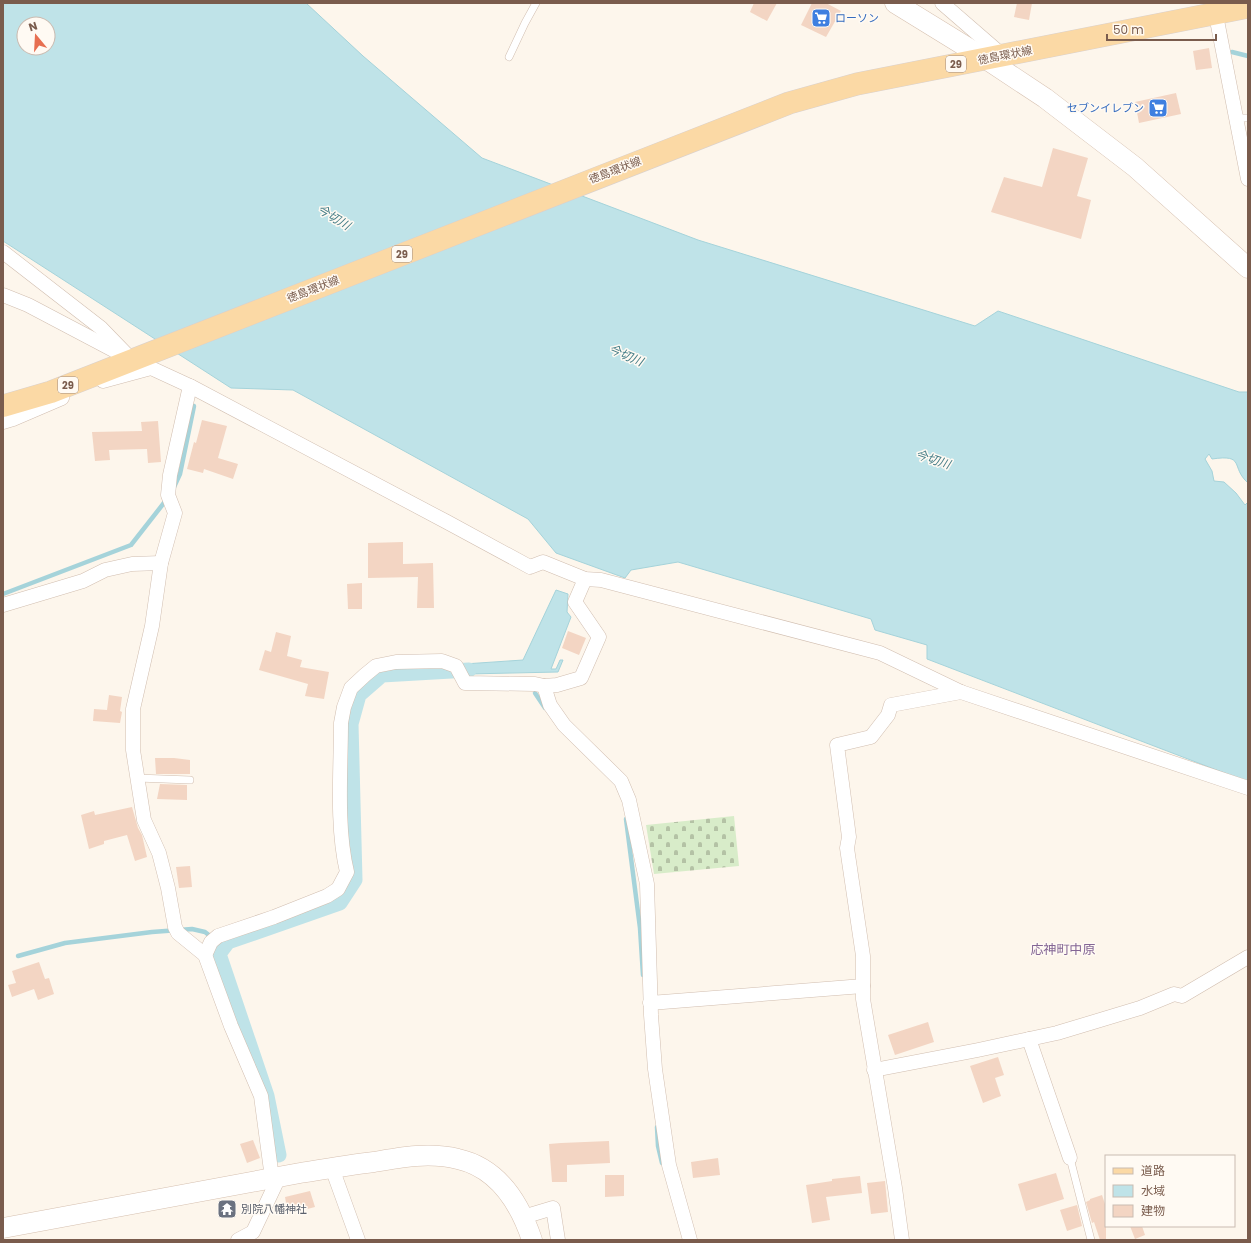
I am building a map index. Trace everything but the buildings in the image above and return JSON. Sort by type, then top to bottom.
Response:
[{"type":"main road","name":"徳島環状線","points":[[3,406],[50,392],[789,103],[857,84],[994,57],[1215,8],[1248,7]]},
{"type":"street","points":[[896,3],[994,57]]},
{"type":"street","points":[[942,3],[994,57],[1044,98],[1135,167],[1248,268]]},
{"type":"street","points":[[1215,8],[1242,118],[1248,179]]},
{"type":"street","points":[[3,252],[101,328],[132,360]]},
{"type":"street","points":[[3,295],[28,305],[132,360]]},
{"type":"street","points":[[3,422],[98,383],[151,368],[190,386],[530,567],[544,562],[585,579],[601,580],[880,653],[961,692],[1248,788]]},
{"type":"street","points":[[190,386],[170,475],[168,495],[175,513],[161,563],[152,626],[133,709],[133,750],[144,820],[159,853],[168,888],[176,930],[205,955],[231,1026],[261,1096],[276,1178],[252,1232],[238,1240]]},
{"type":"street","points":[[3,605],[83,581],[105,570],[132,564],[161,563]]},
{"type":"street","points":[[205,955],[214,939],[327,896],[338,889],[347,872],[344,859],[341,820],[341,722],[344,707],[351,688],[376,666],[442,661],[458,671],[465,683],[535,684],[544,686],[557,685],[582,678],[599,638],[575,602],[585,579]]},
{"type":"street","points":[[544,686],[550,705],[564,725],[621,781],[629,800],[647,884],[650,1003],[655,1069],[669,1165],[690,1240]]},
{"type":"street","points":[[902,1240],[895,1188],[863,999],[863,956],[847,848],[848,837],[837,745],[872,737],[888,715],[891,705],[961,692]]},
{"type":"street","points":[[874,1070],[1056,1033],[1132,1010],[1174,994],[1182,996],[1248,957]]},
{"type":"street","points":[[650,1003],[862,986]]},
{"type":"street","points":[[1029,1039],[1070,1158]]},
{"type":"street","points":[[3,1228],[332,1168],[418,1156],[438,1156],[459,1159],[490,1174],[512,1198],[523,1217],[532,1240]]},
{"type":"street","points":[[332,1168],[358,1240]]},
{"type":"street","points":[[523,1217],[553,1208],[558,1240]]},
{"type":"lane","points":[[509,57],[536,3]]},
{"type":"lane","points":[[137,778],[190,780]]},
{"type":"lane","points":[[1070,1158],[1092,1240]]},
{"type":"green space","points":[[734,816],[739,866],[654,874],[646,825]]},
{"type":"water","name":"今切川","points":[[3,3],[306,3],[363,56],[482,158],[698,240],[975,326],[998,311],[1239,392],[1248,392],[1248,483],[1234,460],[1229,458],[1212,459],[1209,454],[1205,459],[1212,471],[1214,481],[1224,482],[1236,493],[1245,505],[1248,502],[1248,782],[927,659],[927,645],[875,630],[871,619],[678,562],[631,570],[625,578],[556,553],[528,519],[293,390],[231,388],[3,241]]},
{"type":"water","points":[[556,590],[568,594],[567,612],[571,617],[551,669],[556,669],[560,660],[563,660],[558,672],[468,674],[464,664],[523,660]]},
{"type":"waterway","points":[[1232,52],[1248,56]]},
{"type":"waterway","points":[[174,487],[180,474],[194,406]]},
{"type":"waterway","points":[[3,594],[131,545],[167,499]]},
{"type":"waterway","points":[[279,1155],[267,1096],[219,954],[228,942],[340,903],[355,880],[351,724],[359,695],[382,675],[469,670]]},
{"type":"waterway","points":[[535,693],[545,708]]},
{"type":"waterway","points":[[626,819],[640,928],[643,975]]},
{"type":"waterway","points":[[18,956],[65,943],[152,932],[192,929],[205,932],[224,947]]},
{"type":"waterway","points":[[657,1127],[658,1146],[662,1163]]},
{"type":"place","name":"ローソン","points":[[821,18]]},
{"type":"place","name":"セブンイレブン","points":[[1158,108]]},
{"type":"place","name":"別院八幡神社","points":[[227,1209]]},
{"type":"district","name":"応神町中原","points":[[1063,949]]}]
